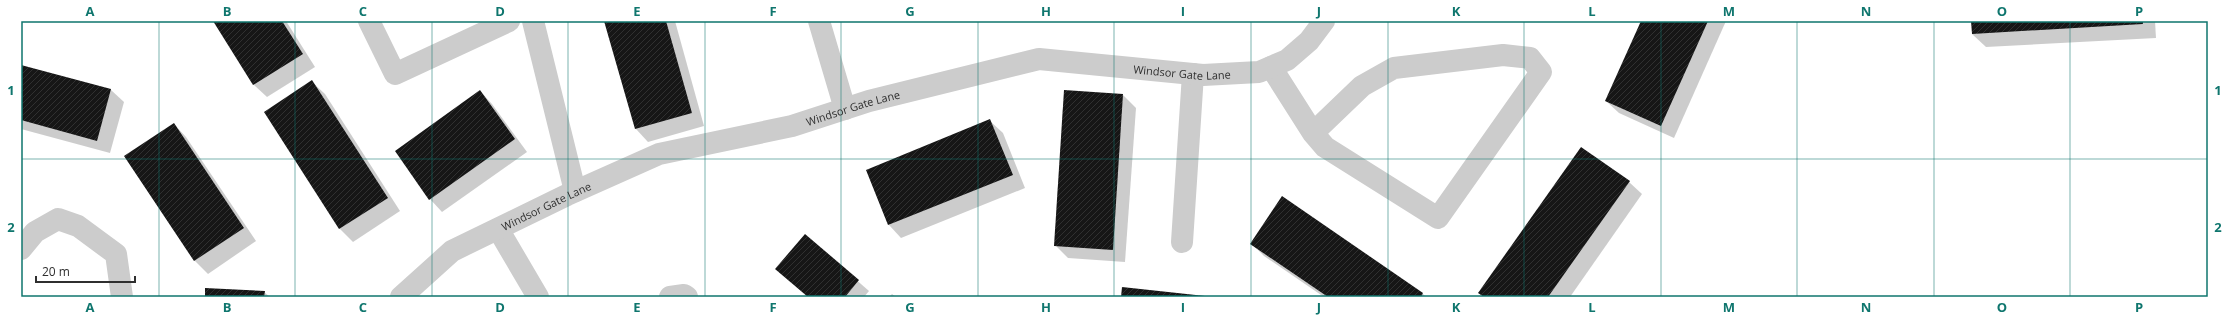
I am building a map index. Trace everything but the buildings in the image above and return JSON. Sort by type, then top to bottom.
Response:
[{"type":"street","points":[[369,21],[395,74],[509,21]]},
{"type":"street","points":[[533,21],[575,191]]},
{"type":"street","points":[[819,21],[845,109]]},
{"type":"street","name":"Windsor Gate Lane","points":[[401,297],[452,251],[575,191],[659,154],[792,126],[869,101],[1040,59],[1193,74],[1259,72],[1287,60],[1309,41],[1324,21]]},
{"type":"street","points":[[1271,67],[1313,133],[1325,147],[1438,218],[1541,72],[1530,58],[1503,55],[1394,68],[1362,86],[1313,133]]},
{"type":"street","points":[[1182,242],[1193,74]]},
{"type":"street","points":[[21,249],[35,232],[58,219],[78,226],[116,254],[122,297]]},
{"type":"street","points":[[498,229],[538,297]]},
{"type":"street","points":[[670,297],[684,295],[687,297]]}]
